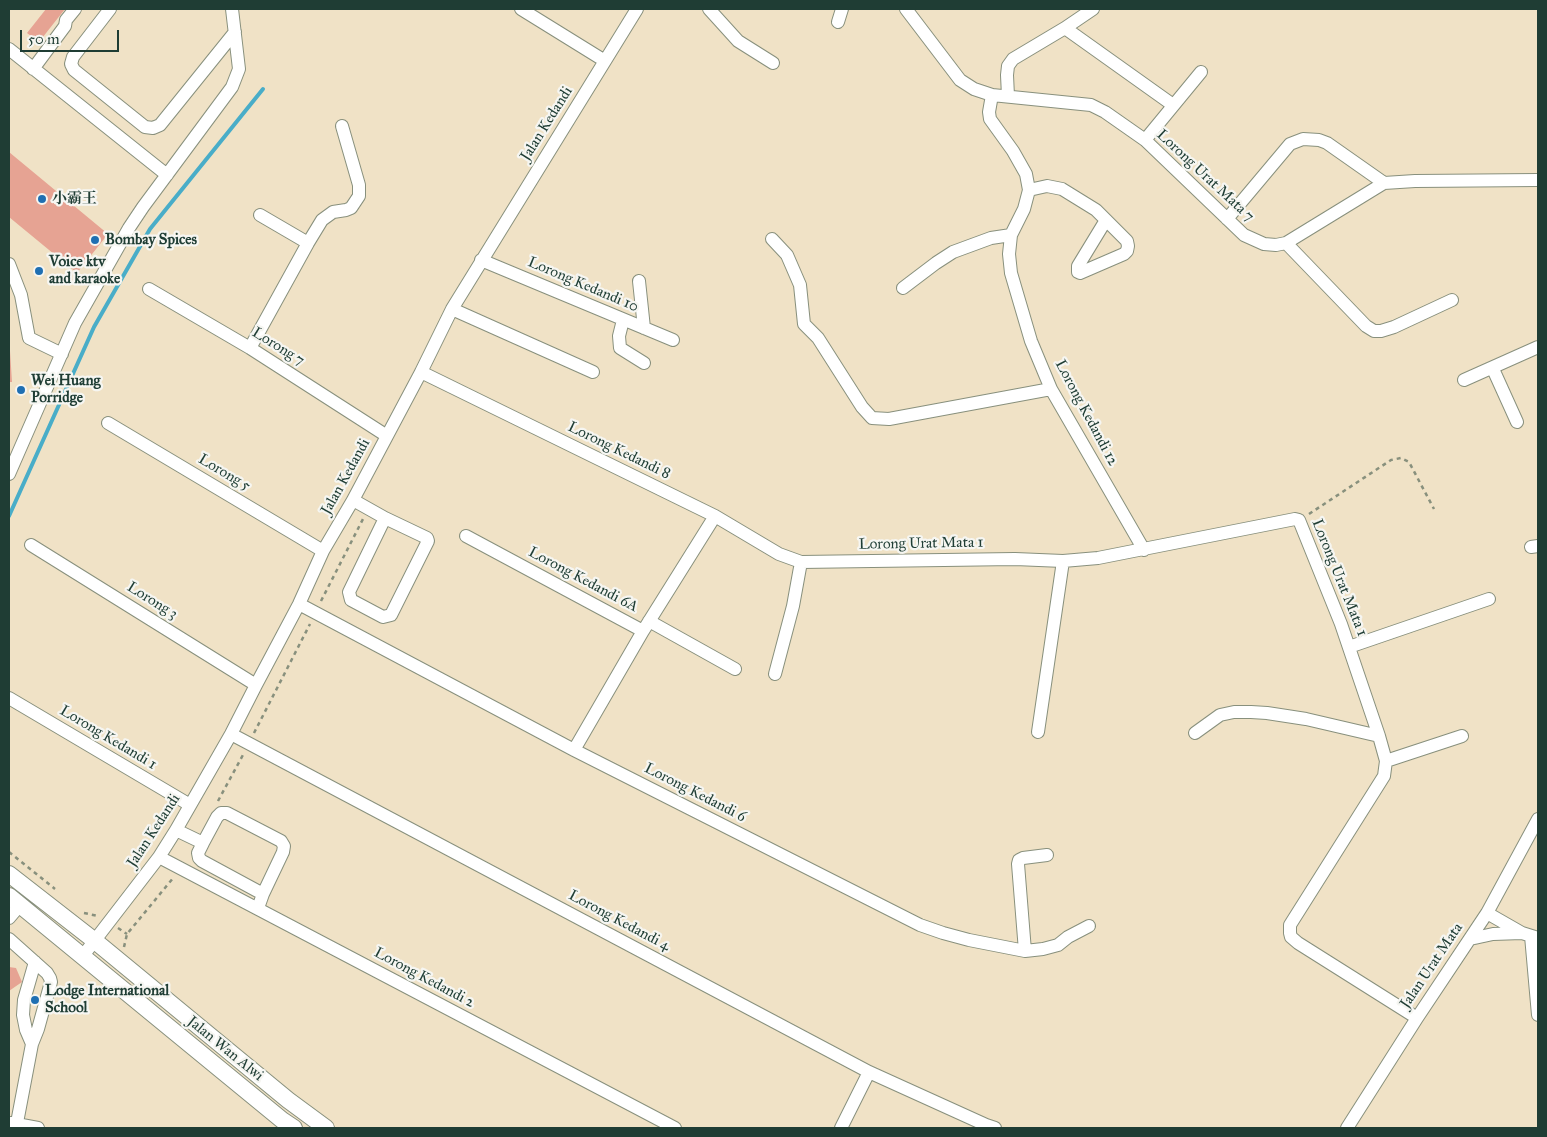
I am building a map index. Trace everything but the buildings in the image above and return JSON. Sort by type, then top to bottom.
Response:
[{"type":"main road","name":"Jalan Wan Alwi","points":[[9,874],[95,941],[288,1100],[326,1128]]},
{"type":"main road","name":"Jalan Wan Alwi","points":[[14,901],[284,1125]]},
{"type":"street","points":[[34,69],[75,9]]},
{"type":"street","points":[[65,26],[72,23],[85,9]]},
{"type":"street","points":[[110,9],[72,57],[71,64],[74,70],[145,127],[153,128],[160,125],[235,32]]},
{"type":"street","points":[[9,474],[76,323],[129,228],[232,87],[239,69],[232,9]]},
{"type":"street","points":[[521,9],[605,61]]},
{"type":"street","name":"Jalan Kedandi","points":[[82,957],[159,857],[176,830],[231,734],[300,604],[323,551],[353,500],[452,309],[637,9]]},
{"type":"street","points":[[709,9],[738,41],[773,63]]},
{"type":"street","points":[[838,22],[842,9]]},
{"type":"street","points":[[906,9],[960,80],[974,89],[992,94],[989,112],[990,119],[1013,151],[1026,174],[1029,190],[1047,186],[1062,189],[1096,210],[1106,220]]},
{"type":"street","points":[[1008,96],[1007,75],[1008,66],[1012,59],[1093,9]]},
{"type":"street","points":[[1065,28],[1173,105]]},
{"type":"street","points":[[9,49],[167,175]]},
{"type":"street","points":[[1145,140],[1201,72]]},
{"type":"street","name":"Lorong Urat Mata 7","points":[[992,94],[1091,106],[1105,112],[1145,140],[1244,235],[1264,244],[1276,245],[1286,243]]},
{"type":"street","points":[[250,348],[322,220],[333,212],[351,208],[359,196],[359,185],[342,126]]},
{"type":"street","points":[[1227,219],[1290,144],[1303,139],[1319,140],[1327,143],[1384,183]]},
{"type":"street","points":[[1452,300],[1394,328],[1381,331],[1374,330],[1366,326],[1286,243],[1384,183],[1538,180]]},
{"type":"street","name":"Lorong Kedandi 12","points":[[1029,190],[1024,209],[1012,235],[1009,254],[1011,273],[1031,341],[1051,389],[1144,550]]},
{"type":"street","points":[[260,215],[308,243]]},
{"type":"street","points":[[903,288],[954,252],[991,238],[1012,235]]},
{"type":"street","points":[[772,239],[787,255],[800,285],[804,324],[818,338],[862,406],[872,418],[889,419],[1051,389]]},
{"type":"street","name":"Lorong Kedandi 10","points":[[482,260],[673,340]]},
{"type":"street","points":[[9,264],[21,296],[29,338],[62,354]]},
{"type":"street","points":[[639,281],[644,328]]},
{"type":"street","name":"Lorong 7","points":[[150,289],[250,348],[387,436]]},
{"type":"street","points":[[452,309],[593,372]]},
{"type":"street","points":[[623,320],[619,336],[620,348],[644,363]]},
{"type":"street","points":[[1464,380],[1538,347]]},
{"type":"street","points":[[1493,368],[1517,422]]},
{"type":"street","name":"Lorong Kedandi 8","points":[[421,372],[715,516],[779,554],[800,562]]},
{"type":"street","name":"Lorong 5","points":[[108,423],[323,551]]},
{"type":"street","points":[[353,500],[384,518],[427,538],[428,541],[391,615],[383,617],[351,600],[349,592],[384,518]]},
{"type":"street","points":[[715,516],[646,626],[735,669]]},
{"type":"street","name":"Lorong Urat Mata 1","points":[[800,562],[1015,559],[1063,561],[1098,558],[1295,519],[1300,520],[1341,624],[1380,736],[1386,761]]},
{"type":"street","name":"Lorong Kedandi 6A","points":[[466,536],[646,626],[574,750]]},
{"type":"street","name":"Lorong 3","points":[[31,546],[256,685]]},
{"type":"street","points":[[1038,732],[1063,561]]},
{"type":"street","points":[[775,674],[793,606],[800,562]]},
{"type":"street","points":[[1349,647],[1489,599]]},
{"type":"street","name":"Lorong Kedandi 6","points":[[300,604],[574,750],[920,925],[943,934],[1025,951],[1058,945],[1068,937],[1089,926]]},
{"type":"street","name":"Lorong Kedandi 1","points":[[9,698],[190,805]]},
{"type":"street","points":[[1195,733],[1220,715],[1234,712],[1251,712],[1306,719],[1380,736]]},
{"type":"street","name":"Lorong Kedandi 4","points":[[231,734],[869,1072],[989,1127]]},
{"type":"street","points":[[1417,1018],[1298,943],[1291,937],[1290,925],[1384,776],[1386,761],[1462,736]]},
{"type":"street","points":[[258,908],[284,846],[281,840],[227,813],[222,814],[217,817],[202,843],[198,852],[199,858],[263,894]]},
{"type":"street","name":"Jalan Urat Mata","points":[[1347,1128],[1487,913],[1538,819]]},
{"type":"street","points":[[176,830],[202,843]]},
{"type":"street","points":[[1025,951],[1017,868],[1019,860],[1023,858],[1047,855]]},
{"type":"street","name":"Lorong Kedandi 2","points":[[159,857],[674,1128]]},
{"type":"street","points":[[9,918],[14,901]]},
{"type":"street","points":[[1487,913],[1531,936]]},
{"type":"street","points":[[1470,939],[1493,934],[1531,936]]},
{"type":"street","points":[[1531,936],[1538,1015]]},
{"type":"street","points":[[9,939],[47,973],[51,982],[32,1044],[14,1125],[38,1128]]},
{"type":"street","points":[[32,1044],[26,1030],[23,1015],[24,1000],[35,962]]},
{"type":"street","points":[[841,1128],[869,1072]]},
{"type":"path","points":[[1300,520],[1391,460],[1401,458],[1409,462],[1434,509]]},
{"type":"path","points":[[216,805],[368,509]]},
{"type":"path","points":[[9,852],[61,894]]},
{"type":"path","points":[[115,958],[124,946],[127,934],[181,868]]},
{"type":"path","points":[[83,913],[98,916],[127,934]]},
{"type":"waterway","points":[[9,516],[94,327],[150,229],[263,89]]},
{"type":"place","name":"小霸王","points":[[42,199]]},
{"type":"place","name":"Bombay Spices","points":[[95,240]]},
{"type":"place","name":"Voice ktv and karaoke","points":[[39,271]]},
{"type":"place","name":"Wei Huang Porridge","points":[[21,390]]},
{"type":"place","name":"Lodge International School","points":[[35,1000]]}]
